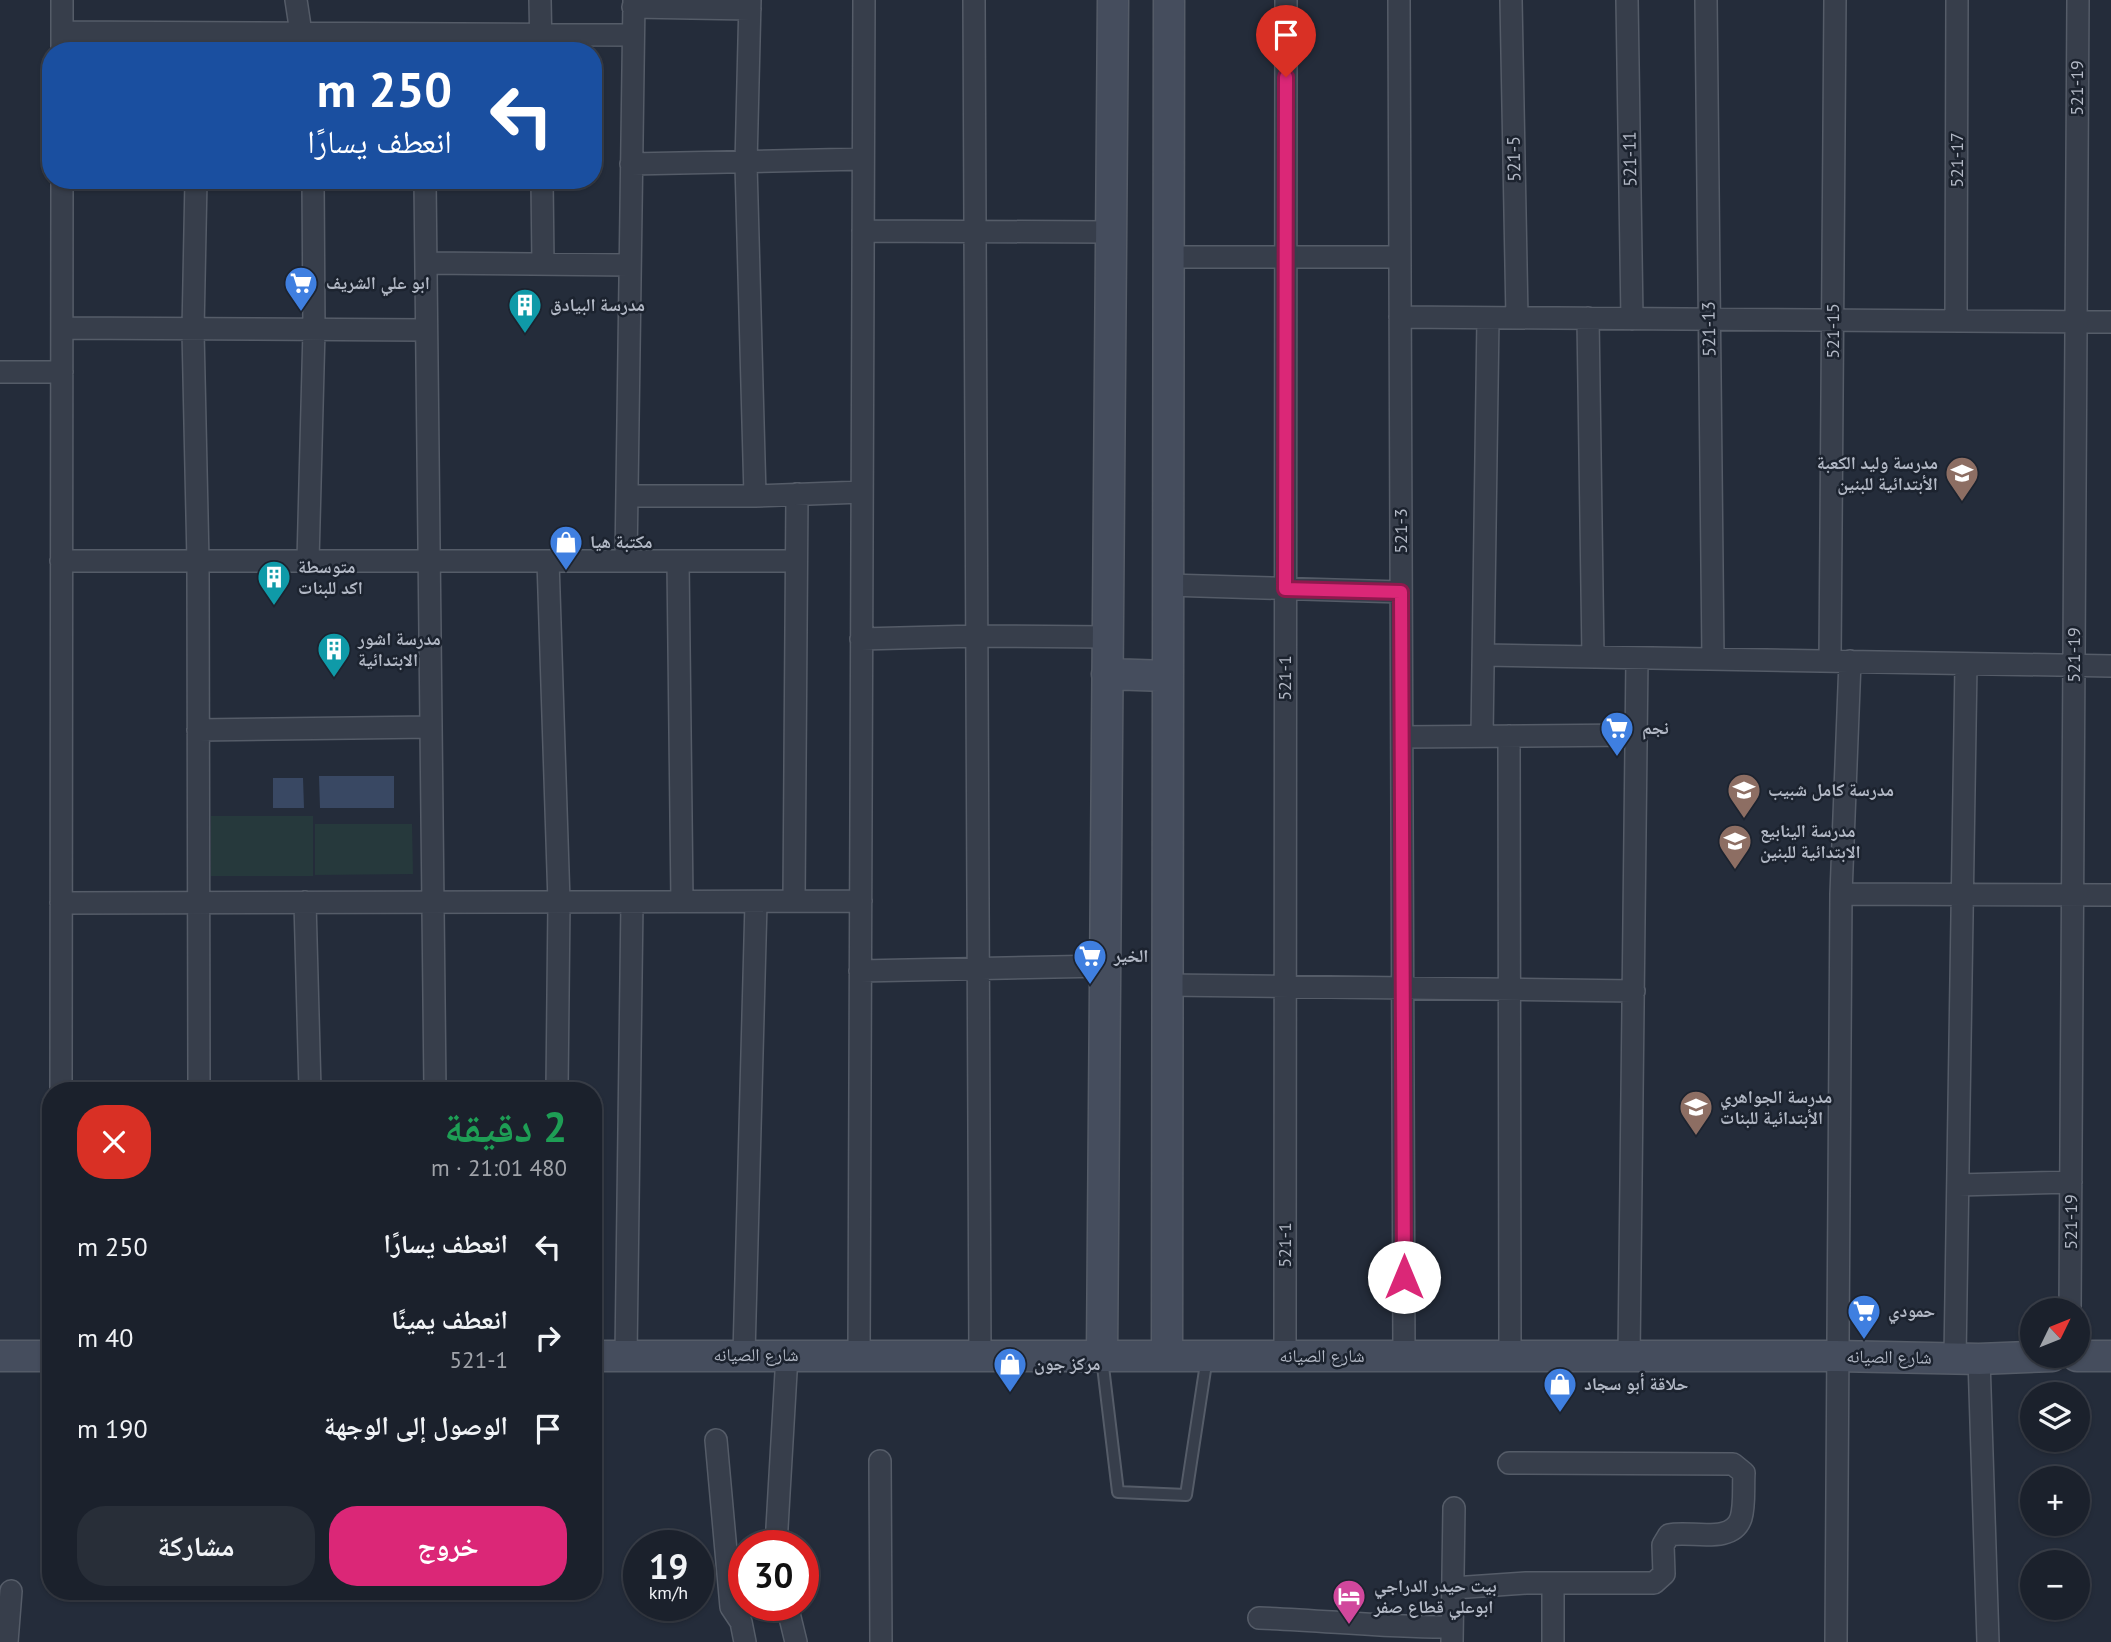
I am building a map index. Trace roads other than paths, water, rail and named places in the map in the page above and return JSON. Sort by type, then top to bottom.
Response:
[{"type":"street","points":[[62,0],[62,41],[198,42],[308,39],[423,42]]},
{"type":"street","points":[[296,0],[308,39]]},
{"type":"street","points":[[540,0],[540,42]]},
{"type":"street","points":[[859,1356],[864,0]]},
{"type":"street","points":[[974,0],[981,1356]]},
{"type":"street","points":[[1102,1356],[1113,0]]},
{"type":"street","points":[[1167,1356],[1169,0]]},
{"type":"street","name":"521-1","points":[[1285,1356],[1286,0]]},
{"type":"street","name":"521-3","points":[[1399,0],[1404,1356]]},
{"type":"street","name":"521-5","points":[[1511,0],[1517,318]]},
{"type":"street","name":"521-11","points":[[1627,0],[1632,319]]},
{"type":"street","name":"521-13","points":[[1706,0],[1713,659]]},
{"type":"street","name":"521-15","points":[[1835,0],[1833,320],[1840,661],[1841,894],[1836,1642]]},
{"type":"street","name":"521-17","points":[[1956,321],[1957,0]]},
{"type":"street","name":"521-19","points":[[2070,1298],[2078,0]]},
{"type":"street","points":[[626,561],[634,3],[750,5],[746,163],[755,496]]},
{"type":"street","points":[[553,42],[633,36]]},
{"type":"street","points":[[631,164],[863,159]]},
{"type":"street","points":[[61,1082],[62,189]]},
{"type":"street","points":[[196,189],[193,331],[198,561],[200,1082]]},
{"type":"street","points":[[308,561],[314,330],[313,189]]},
{"type":"street","points":[[425,189],[435,1082]]},
{"type":"street","points":[[542,189],[543,264]]},
{"type":"street","points":[[863,231],[1111,232]]},
{"type":"street","points":[[1169,257],[1400,257]]},
{"type":"street","points":[[426,263],[630,265]]},
{"type":"street","points":[[1400,317],[2111,322]]},
{"type":"street","points":[[1482,736],[1488,318]]},
{"type":"street","points":[[1588,318],[1593,657]]},
{"type":"street","points":[[62,328],[193,331],[426,330]]},
{"type":"street","points":[[0,372],[61,372]]},
{"type":"street","points":[[628,496],[755,496],[863,492]]},
{"type":"street","points":[[794,901],[797,494]]},
{"type":"street","points":[[61,561],[795,561]]},
{"type":"street","points":[[548,561],[559,902],[557,1082]]},
{"type":"street","points":[[678,561],[682,901]]},
{"type":"street","points":[[1168,585],[1401,592]]},
{"type":"street","points":[[861,639],[1107,637]]},
{"type":"street","points":[[1485,655],[2111,666]]},
{"type":"street","points":[[1629,1356],[1637,657]]},
{"type":"street","points":[[1966,664],[1958,1185],[1967,1359],[1988,1642]]},
{"type":"street","points":[[1107,674],[1168,676]]},
{"type":"street","points":[[198,730],[430,727]]},
{"type":"street","points":[[1402,737],[1636,735]]},
{"type":"street","points":[[1509,736],[1510,1356]]},
{"type":"street","points":[[1841,894],[2111,895]]},
{"type":"street","points":[[61,903],[861,901]]},
{"type":"street","points":[[305,902],[310,1082]]},
{"type":"street","points":[[626,1356],[632,902]]},
{"type":"street","points":[[744,1354],[756,903]]},
{"type":"street","points":[[860,971],[978,971],[1105,966]]},
{"type":"street","points":[[1168,985],[1634,990]]},
{"type":"street","points":[[1958,1185],[2071,1182]]},
{"type":"street","name":"شارع الصيانه","points":[[602,1356],[744,1354],[2020,1357]]},
{"type":"street","points":[[777,1530],[788,1355]]},
{"type":"street","points":[[0,1356],[42,1356]]},
{"type":"street","points":[[2090,1356],[2111,1356]]},
{"type":"street","points":[[716,1440],[732,1606],[741,1622],[745,1642]]},
{"type":"street","points":[[880,1461],[881,1642]]},
{"type":"street","points":[[1453,1588],[1658,1582],[1664,1574],[1664,1545],[1670,1535],[1721,1534],[1737,1524],[1741,1518],[1744,1473],[1733,1464],[1509,1463]]},
{"type":"street","points":[[1259,1618],[1334,1621],[1452,1634],[1454,1508]]},
{"type":"street","points":[[1553,1583],[1553,1642]]},
{"type":"street","points":[[7,1642],[11,1591]]},
{"type":"street","points":[[791,1621],[796,1642]]},
{"type":"lane","points":[[1102,1356],[1118,1492],[1186,1494],[1208,1356]]},
{"type":"water","points":[[319,776],[394,776],[394,808],[320,808]]},
{"type":"water","points":[[273,778],[303,778],[304,808],[273,808]]},
{"type":"place","name":"ابو علي الشريف","points":[[301,313]]},
{"type":"place","name":"مدرسة البيادق","points":[[525,335]]},
{"type":"place","name":"مدرسة وليد الكعبة الأبتدائية للبنين","points":[[1962,503]]},
{"type":"place","name":"مكتبة هيا","points":[[566,572]]},
{"type":"place","name":"متوسطة اكد للبنات","points":[[274,607]]},
{"type":"place","name":"مدرسة اشور الابتدائية","points":[[334,679]]},
{"type":"place","name":"نجم","points":[[1617,758]]},
{"type":"place","name":"مدرسة كامل شبيب","points":[[1744,820]]},
{"type":"place","name":"مدرسة الينابيع الابتدائية للبنين","points":[[1735,871]]},
{"type":"place","name":"الخير","points":[[1090,986]]},
{"type":"place","name":"مدرسة الجواهري الأبتدائية للبنات","points":[[1696,1137]]},
{"type":"place","name":"حمودي","points":[[1864,1341]]},
{"type":"place","name":"مركز جون","points":[[1010,1394]]},
{"type":"place","name":"حلاقة أبو سجاد","points":[[1560,1414]]},
{"type":"place","name":"بيت حيدر الدراجي ابوعلي قطاع صفر","points":[[1349,1626]]}]
